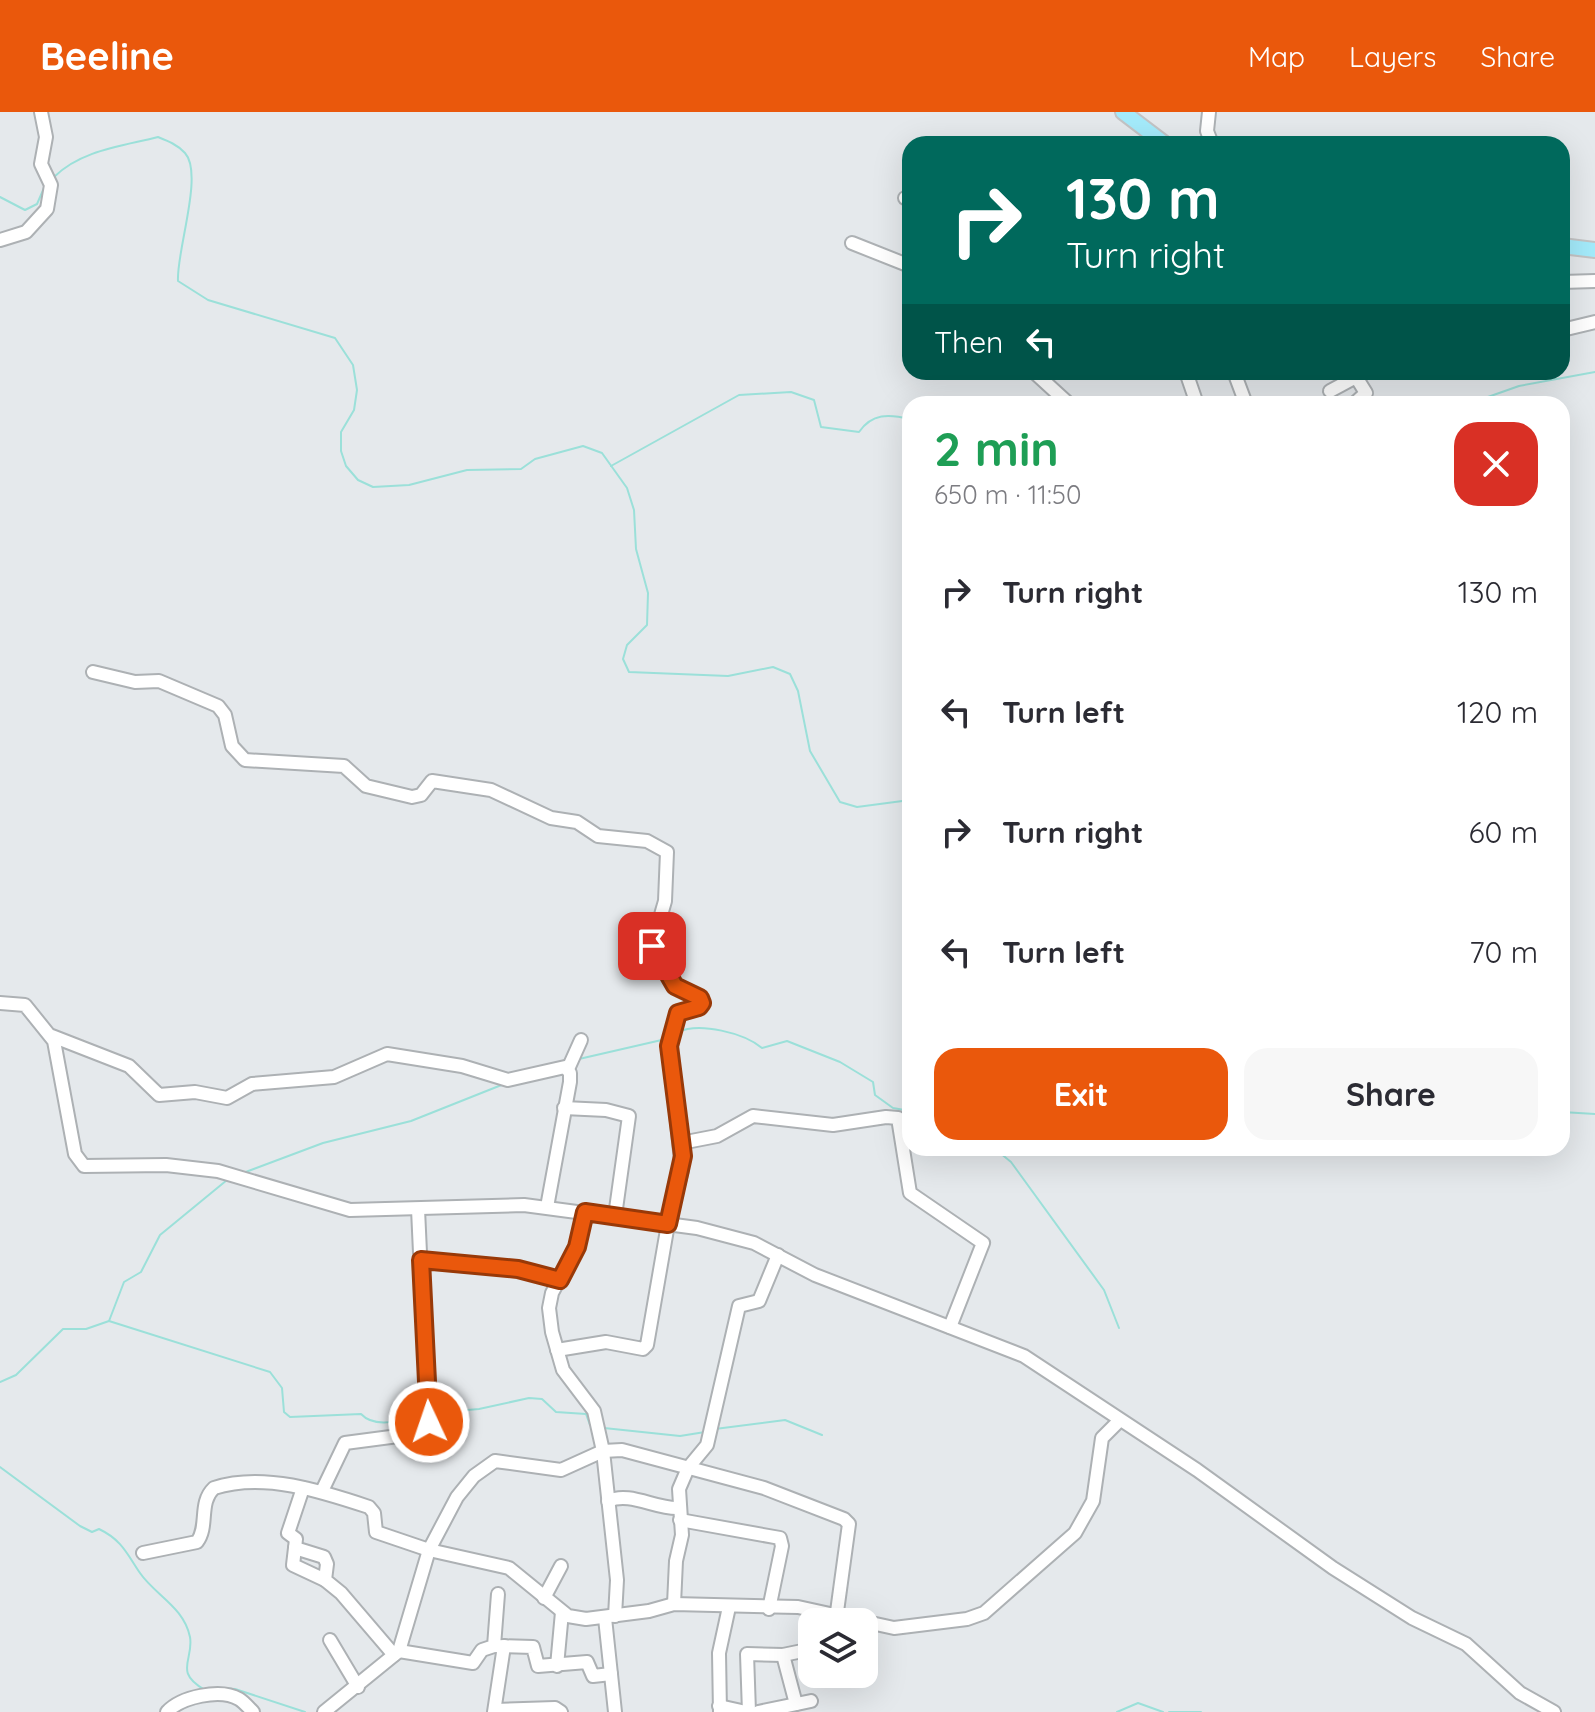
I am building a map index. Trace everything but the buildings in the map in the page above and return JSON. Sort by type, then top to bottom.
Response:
[{"type":"main road","points":[[1123,112],[1154,136]]},
{"type":"main road","points":[[1570,247],[1595,250]]},
{"type":"street","points":[[0,240],[26,232],[47,209],[50,181],[41,161],[46,137],[41,112]]},
{"type":"street","points":[[1209,112],[1209,136]]},
{"type":"street","points":[[852,243],[902,263]]},
{"type":"street","points":[[1570,282],[1595,281]]},
{"type":"street","points":[[1570,328],[1595,322]]},
{"type":"street","points":[[1043,380],[1060,396]]},
{"type":"street","points":[[1330,391],[1347,380]]},
{"type":"street","points":[[93,672],[135,682],[159,681],[218,706],[225,715],[232,746],[245,760],[344,766],[366,786],[412,797],[421,795],[432,781],[473,785],[507,796],[551,818],[577,822],[598,836],[647,841],[664,849],[665,901],[652,946],[675,986],[700,998],[702,1003],[699,1007],[678,1013],[669,1046],[682,1170],[668,1224],[646,1348],[606,1342],[557,1350]]},
{"type":"street","points":[[0,1003],[25,1005],[52,1036],[129,1066],[152,1091],[163,1096],[195,1092],[227,1098],[252,1084],[322,1080],[372,1058],[399,1053],[508,1080],[570,1064]]},
{"type":"street","points":[[52,1036],[75,1154],[80,1164],[89,1168],[166,1165],[218,1171],[350,1210],[505,1205],[547,1207],[668,1224],[743,1239],[829,1281],[1019,1354],[1274,1524],[1333,1568],[1412,1618],[1466,1644],[1520,1693],[1554,1712]]},
{"type":"street","points":[[547,1207],[570,1082],[570,1064],[581,1040]]},
{"type":"street","points":[[564,1108],[606,1110],[629,1116],[615,1216]]},
{"type":"street","points":[[681,1143],[717,1136],[753,1116],[833,1125],[898,1118],[902,1143]]},
{"type":"street","points":[[904,1156],[910,1193],[983,1243],[950,1327]]},
{"type":"street","points":[[322,1491],[345,1443],[421,1433],[428,1427],[418,1209]]},
{"type":"street","points":[[585,1212],[577,1247],[549,1308],[563,1370],[594,1411],[603,1451],[618,1586],[610,1617],[615,1712]]},
{"type":"street","points":[[674,1604],[676,1561],[682,1535],[679,1489],[688,1468],[707,1445],[739,1306],[759,1301],[778,1255]]},
{"type":"street","points":[[421,1260],[518,1269],[560,1280]]},
{"type":"street","points":[[878,1624],[903,1628],[984,1613],[1075,1533],[1093,1501],[1102,1438],[1119,1421]]},
{"type":"street","points":[[324,1712],[396,1653],[429,1550],[457,1497],[490,1462],[561,1470],[603,1451],[622,1450],[764,1488],[847,1521],[837,1608]]},
{"type":"street","points":[[143,1553],[197,1542],[201,1536],[205,1503],[214,1488],[244,1482],[322,1491],[372,1509],[376,1532],[429,1550],[509,1568],[522,1575],[562,1612],[586,1619],[674,1604],[801,1608]]},
{"type":"street","points":[[303,1488],[288,1533],[296,1539],[293,1565],[325,1580],[341,1593],[396,1653],[470,1663],[485,1647],[533,1647],[538,1666],[587,1662],[593,1676],[611,1674]]},
{"type":"street","points":[[608,1501],[628,1498],[679,1514],[780,1538],[782,1546],[769,1609]]},
{"type":"street","points":[[295,1548],[324,1557],[327,1564],[325,1580]]},
{"type":"street","points":[[544,1598],[561,1566]]},
{"type":"street","points":[[498,1594],[495,1711],[555,1708],[561,1712]]},
{"type":"street","points":[[729,1607],[718,1668],[720,1709],[747,1712],[747,1654],[783,1655],[798,1652]]},
{"type":"street","points":[[557,1666],[562,1612]]},
{"type":"street","points":[[330,1640],[358,1687]]},
{"type":"street","points":[[783,1655],[796,1704]]},
{"type":"street","points":[[718,1668],[745,1662]]},
{"type":"street","points":[[167,1712],[185,1699],[217,1696],[236,1697],[253,1712]]},
{"type":"street","points":[[758,1712],[811,1701]]},
{"type":"waterway","points":[[54,177],[90,155],[158,137],[182,150],[190,163],[192,178],[178,281],[208,300],[335,338],[353,365],[357,390],[354,410],[341,432],[341,451],[346,466],[358,480],[373,487],[409,485],[467,470],[521,469],[535,459],[583,446],[602,453],[627,488],[634,510],[636,549],[648,593],[647,625],[627,645],[623,659],[629,672],[728,676],[773,667],[790,674],[798,691],[810,751],[840,802],[857,807],[902,801]]},
{"type":"waterway","points":[[0,197],[25,210],[37,204],[44,188]]},
{"type":"waterway","points":[[1570,377],[1595,372]]},
{"type":"waterway","points":[[1491,396],[1519,386],[1552,380]]},
{"type":"waterway","points":[[611,466],[739,395],[791,392],[814,400],[821,427],[859,432],[875,418],[902,417]]},
{"type":"waterway","points":[[678,1032],[698,1028],[722,1031],[762,1048],[787,1041],[840,1062],[873,1082],[875,1095],[893,1108],[902,1110]]},
{"type":"waterway","points":[[579,1059],[666,1039]]},
{"type":"waterway","points":[[243,1173],[323,1143],[411,1121],[504,1084]]},
{"type":"waterway","points":[[1570,1112],[1595,1114]]},
{"type":"waterway","points":[[1004,1156],[1104,1290],[1119,1328]]},
{"type":"waterway","points":[[0,1382],[16,1375],[63,1329],[86,1329],[109,1321],[124,1282],[141,1272],[160,1235],[227,1180]]},
{"type":"waterway","points":[[109,1321],[270,1372],[282,1388],[284,1412],[290,1417],[361,1414],[367,1419],[382,1422],[423,1415]]},
{"type":"waterway","points":[[433,1413],[479,1409],[529,1398],[542,1399],[556,1412],[586,1414],[590,1425]]},
{"type":"waterway","points":[[715,1429],[785,1420],[822,1435]]},
{"type":"waterway","points":[[604,1428],[680,1436],[705,1432]]},
{"type":"waterway","points":[[0,1467],[80,1526],[92,1532],[99,1529],[119,1543],[146,1581],[182,1617],[190,1637],[187,1671],[195,1683],[205,1690]]},
{"type":"waterway","points":[[215,1688],[235,1689],[305,1712]]},
{"type":"waterway","points":[[1117,1712],[1138,1703],[1163,1712]]},
{"type":"waterway","points":[[1169,1712],[1201,1712]]},
{"type":"route","points":[[429,1422],[421,1260],[496,1270],[518,1269],[560,1280],[577,1247],[585,1212],[668,1224],[683,1156],[669,1046],[678,1013],[699,1007],[702,1003],[700,998],[675,986],[652,946]]}]
